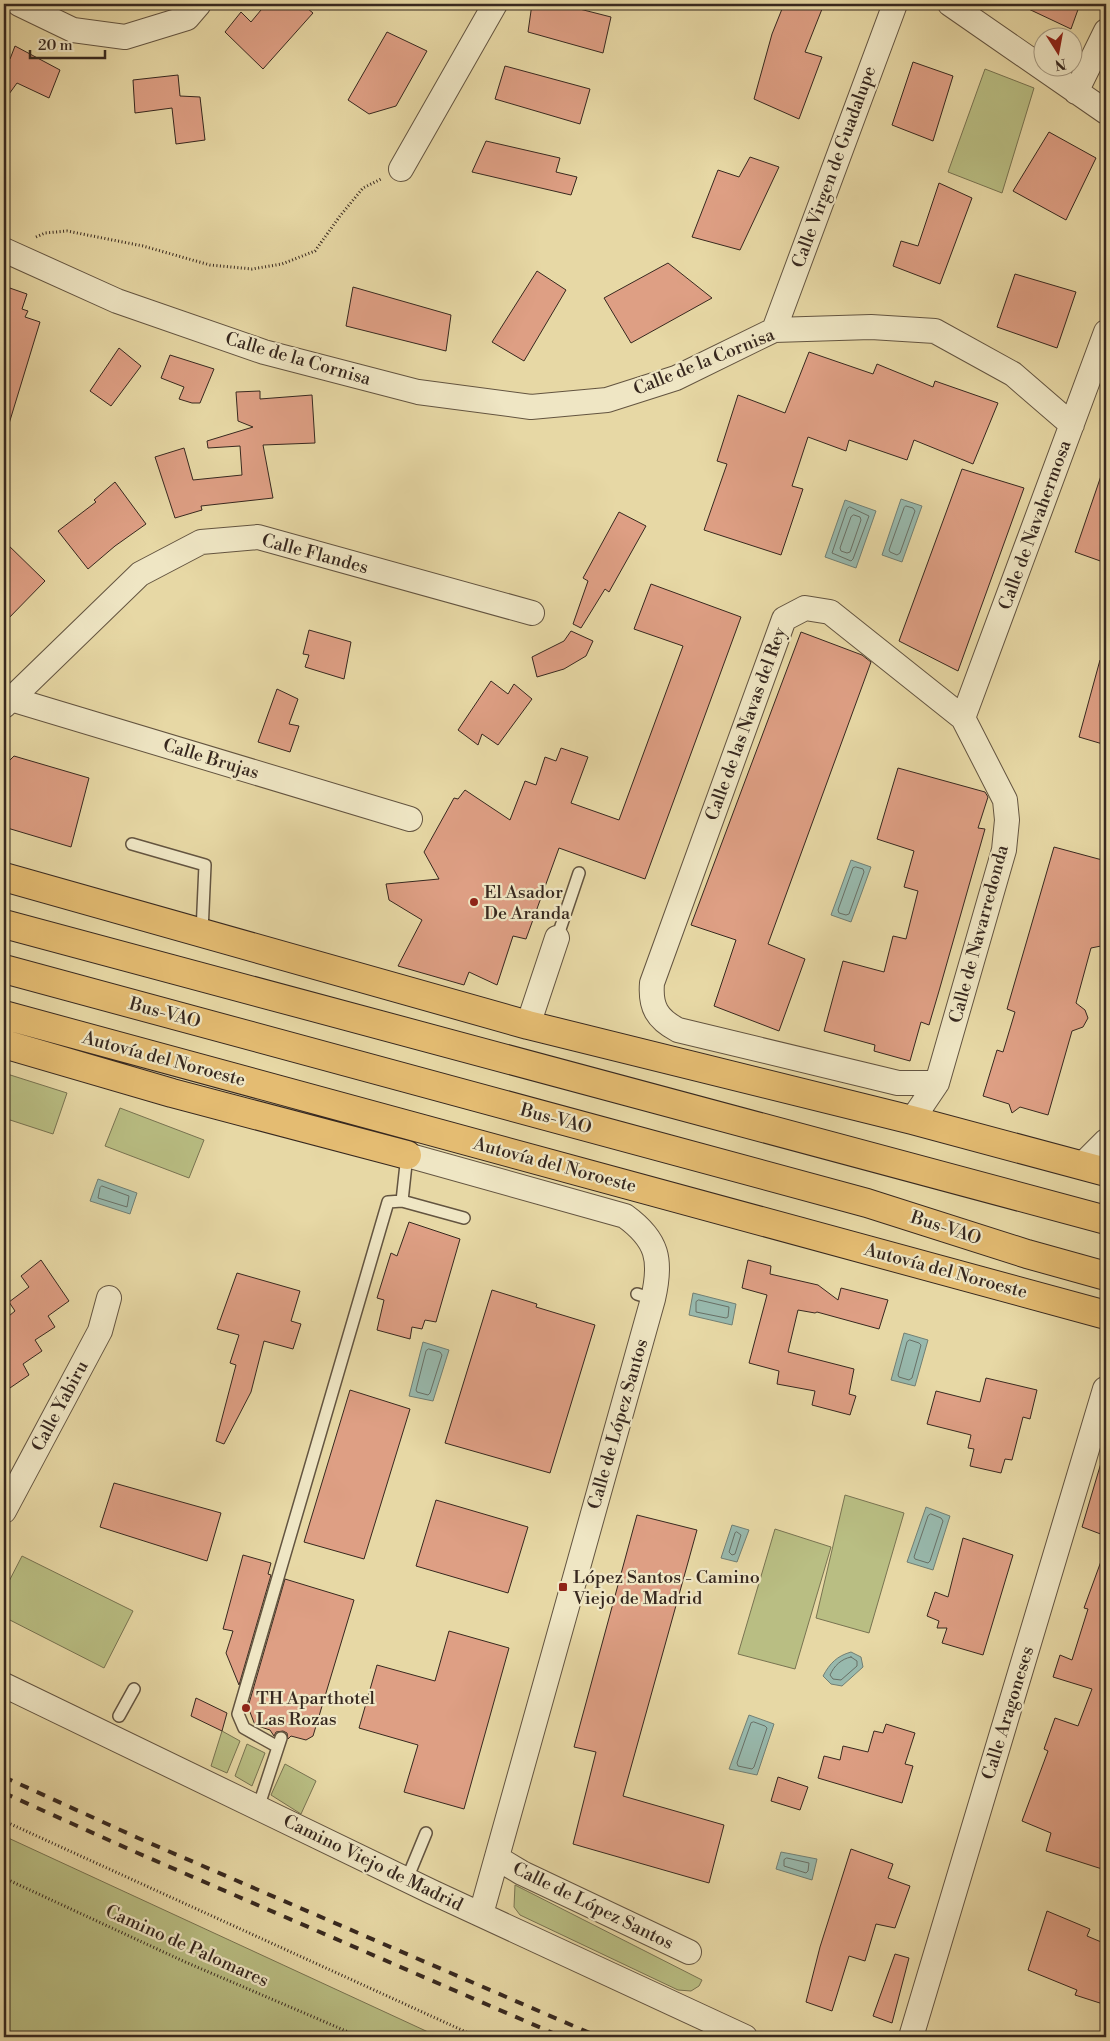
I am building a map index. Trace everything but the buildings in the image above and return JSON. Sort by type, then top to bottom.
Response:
[{"type":"highway","points":[[4,877],[528,1025],[912,1120],[1094,1168]]},
{"type":"highway","points":[[4,924],[1106,1220]]},
{"type":"highway","name":"Bus-VAO","points":[[4,969],[867,1202],[1027,1254],[1106,1276]]},
{"type":"highway","name":"Autovía del Noroeste","points":[[4,1015],[1106,1315]]},
{"type":"highway","points":[[4,1044],[179,1094],[407,1155]]},
{"type":"highway","points":[[867,1202],[1030,1239],[1106,1259]]},
{"type":"street","points":[[19,4],[73,30],[125,37],[187,18],[199,4]]},
{"type":"street","points":[[402,169],[495,4]]},
{"type":"street","name":"Calle Virgen de Guadalupe","points":[[774,330],[895,4]]},
{"type":"street","points":[[950,4],[1106,112]]},
{"type":"street","points":[[1076,92],[1106,31]]},
{"type":"street","name":"Calle de la Cornisa","points":[[9,252],[116,301],[264,352],[418,392],[531,407],[606,400],[676,378],[774,330],[871,327],[935,331],[1013,374],[1072,425]]},
{"type":"street","name":"Calle de Navahermosa","points":[[963,718],[1106,332]]},
{"type":"street","name":"Calle Flandes","points":[[8,702],[140,574],[201,542],[258,537],[532,613]]},
{"type":"street","name":"Calle de las Navas del Rey","points":[[937,1083],[898,1083],[678,1030],[665,1023],[654,1007],[651,994],[652,983],[784,619],[805,608],[830,612],[963,718]]},
{"type":"street","name":"Calle Brujas","points":[[8,702],[410,819]]},
{"type":"street","name":"Calle de Navarredonda","points":[[912,1120],[937,1083],[1004,850],[1007,820],[1005,800],[963,718]]},
{"type":"street","points":[[528,1025],[557,938]]},
{"type":"street","points":[[1094,1168],[1106,1141]]},
{"type":"street","name":"Calle de López Santos","points":[[407,1155],[625,1216],[637,1225],[654,1249],[658,1263],[657,1281],[645,1297],[620,1417],[481,1914]]},
{"type":"street","name":"Calle Yabiru","points":[[4,1511],[100,1331],[109,1298]]},
{"type":"street","name":"Calle Aragoneses","points":[[912,2037],[1105,1388]]},
{"type":"street","name":"Camino Viejo de Madrid","points":[[4,1685],[407,1879],[745,2037]]},
{"type":"street","name":"Calle de López Santos","points":[[497,1858],[522,1873],[689,1952]]},
{"type":"lane","points":[[132,844],[205,865],[202,932]]},
{"type":"lane","points":[[557,938],[579,873]]},
{"type":"lane","points":[[402,1201],[407,1155]]},
{"type":"lane","points":[[258,1808],[279,1742],[244,1728],[238,1714],[388,1202],[402,1201],[464,1218]]},
{"type":"lane","points":[[119,1716],[134,1689]]},
{"type":"lane","points":[[407,1879],[426,1833]]},
{"type":"path","points":[[9,252],[45,233],[67,231],[143,246],[210,264],[252,269],[282,264],[316,251],[340,216],[363,188],[402,169]]},
{"type":"path","points":[[4,1821],[477,2037]]},
{"type":"path","name":"Camino de Palomares","points":[[4,1878],[183,1961],[360,2037]]},
{"type":"green space","points":[[985,69],[1034,88],[1002,193],[948,172]]},
{"type":"green space","points":[[4,1073],[67,1093],[53,1134],[4,1118]]},
{"type":"green space","points":[[120,1108],[204,1140],[189,1178],[105,1146]]},
{"type":"green space","points":[[845,1495],[904,1513],[869,1633],[816,1618]]},
{"type":"green space","points":[[775,1529],[831,1547],[795,1669],[738,1654]]},
{"type":"green space","points":[[22,1556],[133,1611],[104,1668],[4,1617],[4,1591]]},
{"type":"green space","points":[[222,1731],[240,1741],[227,1773],[211,1766]]},
{"type":"green space","points":[[247,1744],[265,1753],[252,1786],[235,1776]]},
{"type":"green space","points":[[285,1764],[316,1781],[301,1814],[271,1795]]},
{"type":"green space","points":[[4,1836],[439,2037],[4,2037]]},
{"type":"green space","points":[[515,1885],[702,1980],[699,1986],[691,1991],[678,1990],[520,1915],[514,1907]]},
{"type":"water","points":[[901,499],[922,506],[902,562],[882,555]]},
{"type":"water","points":[[845,500],[876,511],[856,568],[825,557]]},
{"type":"water","points":[[851,860],[871,867],[851,922],[831,915]]},
{"type":"water","points":[[98,1179],[137,1193],[130,1214],[90,1201]]},
{"type":"water","points":[[693,1293],[736,1304],[732,1325],[689,1315]]},
{"type":"water","points":[[904,1333],[928,1340],[915,1386],[891,1380]]},
{"type":"water","points":[[423,1342],[449,1350],[433,1401],[409,1396]]},
{"type":"water","points":[[926,1507],[950,1516],[933,1570],[907,1562]]},
{"type":"water","points":[[732,1525],[749,1530],[737,1562],[721,1558]]},
{"type":"water","points":[[851,1652],[861,1657],[863,1667],[842,1686],[831,1684],[823,1676],[826,1671],[838,1658]]},
{"type":"water","points":[[749,1715],[774,1724],[757,1775],[729,1769]]},
{"type":"water","points":[[781,1852],[817,1859],[812,1880],[776,1869]]},
{"type":"railway","points":[[4,1777],[138,1838],[599,2037]]},
{"type":"railway","points":[[4,1793],[562,2037]]},
{"type":"place","name":"El Asador De Aranda","points":[[474,902]]},
{"type":"place","name":"López Santos - Camino Viejo de Madrid","points":[[563,1587]]},
{"type":"place","name":"TH Aparthotel Las Rozas","points":[[246,1708]]}]
